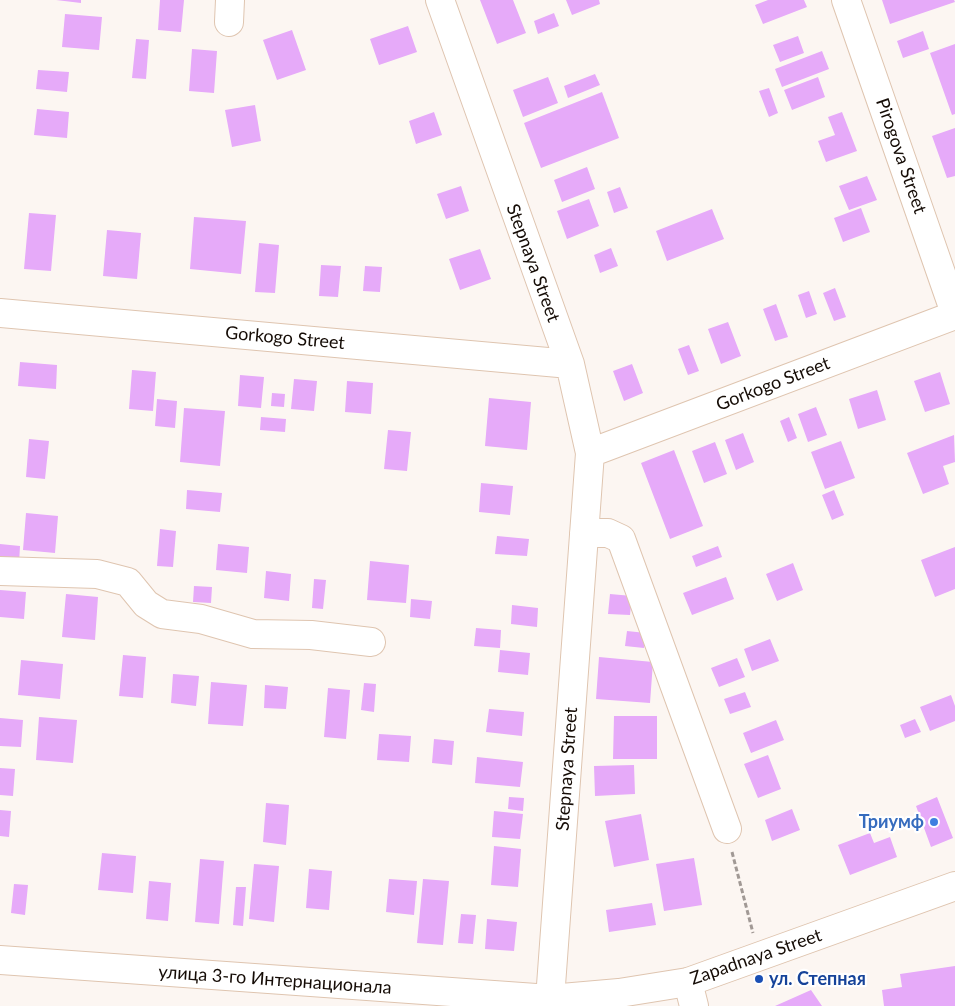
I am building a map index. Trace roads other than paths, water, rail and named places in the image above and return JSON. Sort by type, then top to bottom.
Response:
[{"type":"street","name":"Stepnaya Street","points":[[440,0],[570,364],[590,453],[550,1003]]},
{"type":"street","name":"Pirogova Street","points":[[846,0],[955,314]]},
{"type":"street","name":"Gorkogo Street","points":[[0,313],[570,364]]},
{"type":"street","name":"Gorkogo Street","points":[[590,453],[955,314]]},
{"type":"street","points":[[584,533],[608,533],[621,539],[727,829]]},
{"type":"street","points":[[0,571],[97,574],[128,582],[146,604],[162,614],[201,620],[253,634],[311,635],[371,642]]},
{"type":"street","name":"Zapadnaya Street","points":[[550,1003],[619,993],[691,994],[762,955],[955,886]]},
{"type":"street","name":"улица 3-го Интернационала","points":[[0,960],[550,1003]]},
{"type":"place","name":"Триумф","points":[[934,822]]},
{"type":"place","name":"ул. Степная","points":[[759,979]]}]
